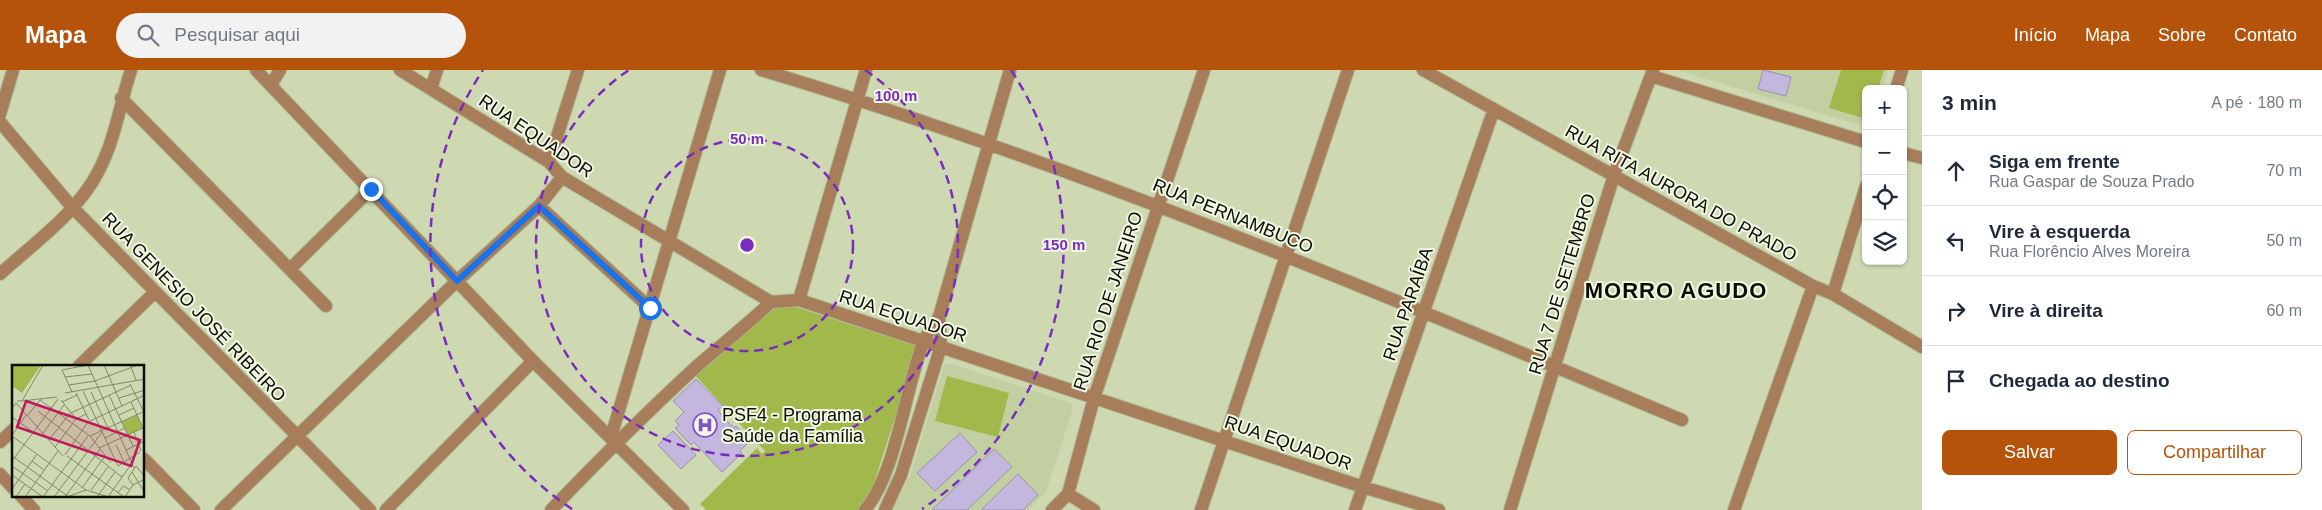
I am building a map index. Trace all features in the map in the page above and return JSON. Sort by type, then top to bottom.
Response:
[{"type":"street","points":[[0,114],[13,70]]},
{"type":"street","points":[[0,274],[88,191],[99,171],[111,140],[130,70]]},
{"type":"street","points":[[256,70],[533,361],[614,439],[683,510]]},
{"type":"street","points":[[271,85],[280,70]]},
{"type":"street","name":"RUA EQUADOR","points":[[400,70],[548,162],[562,177],[771,302],[799,300],[1224,440],[1363,488],[1439,510]]},
{"type":"street","points":[[431,89],[437,70]]},
{"type":"street","points":[[548,162],[578,70]]},
{"type":"street","points":[[614,439],[668,241],[720,70]]},
{"type":"street","name":"RUA PERNAMBUCO","points":[[760,70],[857,99],[988,143],[1158,205],[1286,255],[1682,420]]},
{"type":"street","points":[[799,300],[866,70]]},
{"type":"street","points":[[865,510],[878,490],[887,468],[923,341],[939,317],[1010,70]]},
{"type":"street","name":"RUA RIO DE JANEIRO","points":[[1052,510],[1068,494],[1094,398],[1204,70]]},
{"type":"street","points":[[1202,510],[1348,70]]},
{"type":"street","name":"RUA RITA AURORA DO PRADO","points":[[1423,70],[1813,286],[1833,294],[1922,347]]},
{"type":"street","points":[[1897,85],[1902,70]]},
{"type":"street","points":[[1652,73],[1862,141]]},
{"type":"street","name":"RUA 7 DE SETEMBRO","points":[[1510,510],[1614,175],[1652,73]]},
{"type":"street","points":[[122,98],[326,306]]},
{"type":"street","name":"RUA PARAÍBA","points":[[1356,510],[1494,109]]},
{"type":"street","name":"RUA GENESIO JOSÉ RIBEIRO","points":[[0,122],[72,207],[370,510]]},
{"type":"street","points":[[1907,154],[1922,158]]},
{"type":"street","points":[[221,510],[457,281],[539,206],[562,177]]},
{"type":"street","points":[[290,269],[371,189]]},
{"type":"street","points":[[1833,294],[1862,199]]},
{"type":"street","points":[[539,206],[650,308]]},
{"type":"street","points":[[1734,510],[1813,286]]},
{"type":"street","points":[[80,365],[155,292]]},
{"type":"street","points":[[551,510],[614,439],[697,366],[748,325],[771,302]]},
{"type":"street","points":[[885,510],[901,475],[941,346],[939,317]]},
{"type":"street","points":[[386,510],[533,361]]},
{"type":"street","points":[[0,442],[12,431]]},
{"type":"street","points":[[145,460],[194,510]]},
{"type":"street","points":[[0,474],[12,486]]},
{"type":"street","points":[[1068,494],[1094,510]]},
{"type":"street","points":[[23,498],[34,510]]},
{"type":"shaded area","points":[[1677,70],[1888,70],[1883,85],[1862,85],[1862,126]]},
{"type":"shaded area","points":[[949,363],[1071,403],[1073,408],[1046,492],[1028,510],[893,510],[911,473],[944,365]]},
{"type":"green space","points":[[1841,70],[1884,70],[1879,85],[1862,85],[1862,118],[1829,108]]},
{"type":"green space","points":[[793,306],[920,347],[915,356],[871,492],[858,510],[706,510],[700,504],[757,448],[762,454],[765,451],[692,372],[775,308]]},
{"type":"green space","points":[[947,376],[1009,393],[998,437],[935,421]]},
{"type":"building","points":[[1763,70],[1791,77],[1786,96],[1758,89]]},
{"type":"building","name":"PSF4 - Programa Saúde da Família","points":[[696,379],[723,406],[718,410],[723,417],[734,428],[736,426],[750,441],[740,451],[742,453],[722,472],[694,442],[691,445],[675,428],[679,425],[675,421],[684,412],[673,401]]},
{"type":"building","points":[[673,431],[696,455],[681,469],[658,445]]},
{"type":"building","points":[[960,433],[977,452],[935,491],[917,473]]},
{"type":"building","points":[[994,449],[1012,467],[967,510],[932,510]]},
{"type":"building","points":[[1018,474],[1038,495],[1023,510],[981,510]]},
{"type":"place","name":"PSF4 - Programa Saúde da Família","points":[[705,425]]},
{"type":"district","name":"MORRO AGUDO","points":[[1676,290]]},
{"type":"route","points":[[371,189],[457,281],[539,206],[650,308]]}]
